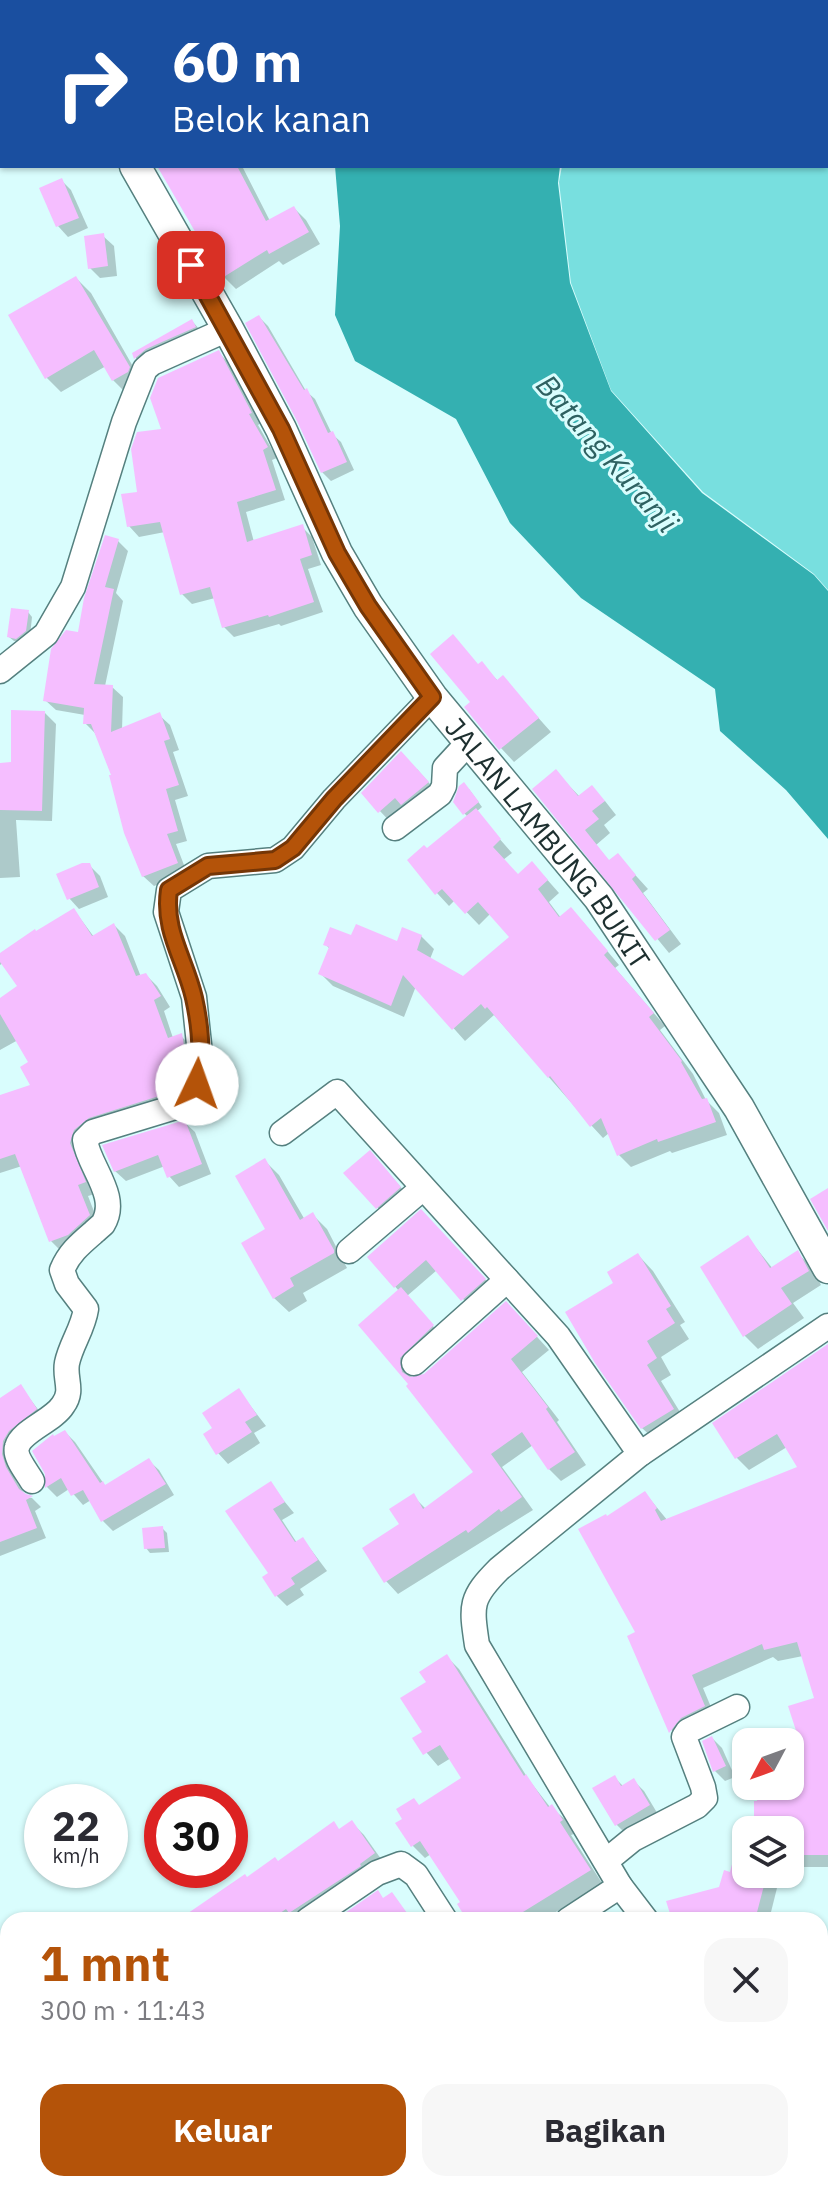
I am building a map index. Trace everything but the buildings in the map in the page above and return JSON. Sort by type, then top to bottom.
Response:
[{"type":"street","name":"JALAN LAMBUNG BUKIT","points":[[136,168],[281,429],[337,553],[368,606],[468,743],[599,898],[739,1108],[828,1268]]},
{"type":"street","points":[[0,671],[46,634],[73,587],[124,422],[145,369],[228,329]]},
{"type":"street","points":[[32,1481],[16,1448],[21,1439],[62,1407],[70,1392],[67,1364],[84,1324],[86,1309],[67,1284],[62,1270],[73,1249],[103,1224],[108,1206],[101,1181],[86,1151],[85,1140],[93,1132],[185,1104],[197,1084],[201,1063],[194,997],[166,912],[169,890],[208,866],[275,860],[293,848],[334,799],[432,697]]},
{"type":"street","points":[[395,828],[440,794],[444,786],[445,768],[468,743]]},
{"type":"street","points":[[282,1133],[337,1092],[558,1336],[640,1454]]},
{"type":"street","points":[[349,1251],[423,1188]]},
{"type":"street","points":[[414,1363],[507,1280]]},
{"type":"street","points":[[640,1912],[620,1886],[477,1645],[473,1613],[478,1590],[499,1569],[640,1454],[828,1326]]},
{"type":"street","points":[[606,1861],[633,1839],[697,1806],[705,1798],[684,1737],[688,1731],[737,1707]]},
{"type":"street","points":[[320,1912],[377,1873],[401,1864],[416,1875],[440,1912]]},
{"type":"street","points":[[580,1912],[620,1886]]},
{"type":"shaded area","points":[[562,168],[828,168],[828,590],[814,574],[703,492],[611,390],[571,283],[559,182]]},
{"type":"water","name":"Batang Kuranji","points":[[335,168],[560,168],[558,183],[570,283],[611,391],[702,493],[814,575],[828,591],[828,839],[786,790],[720,731],[715,689],[581,598],[510,523],[456,419],[355,361],[335,315],[340,226]]},
{"type":"route","points":[[191,265],[281,429],[337,553],[368,606],[432,697],[334,799],[293,848],[275,860],[208,866],[169,890],[166,912],[194,997],[201,1063],[197,1084]]}]
